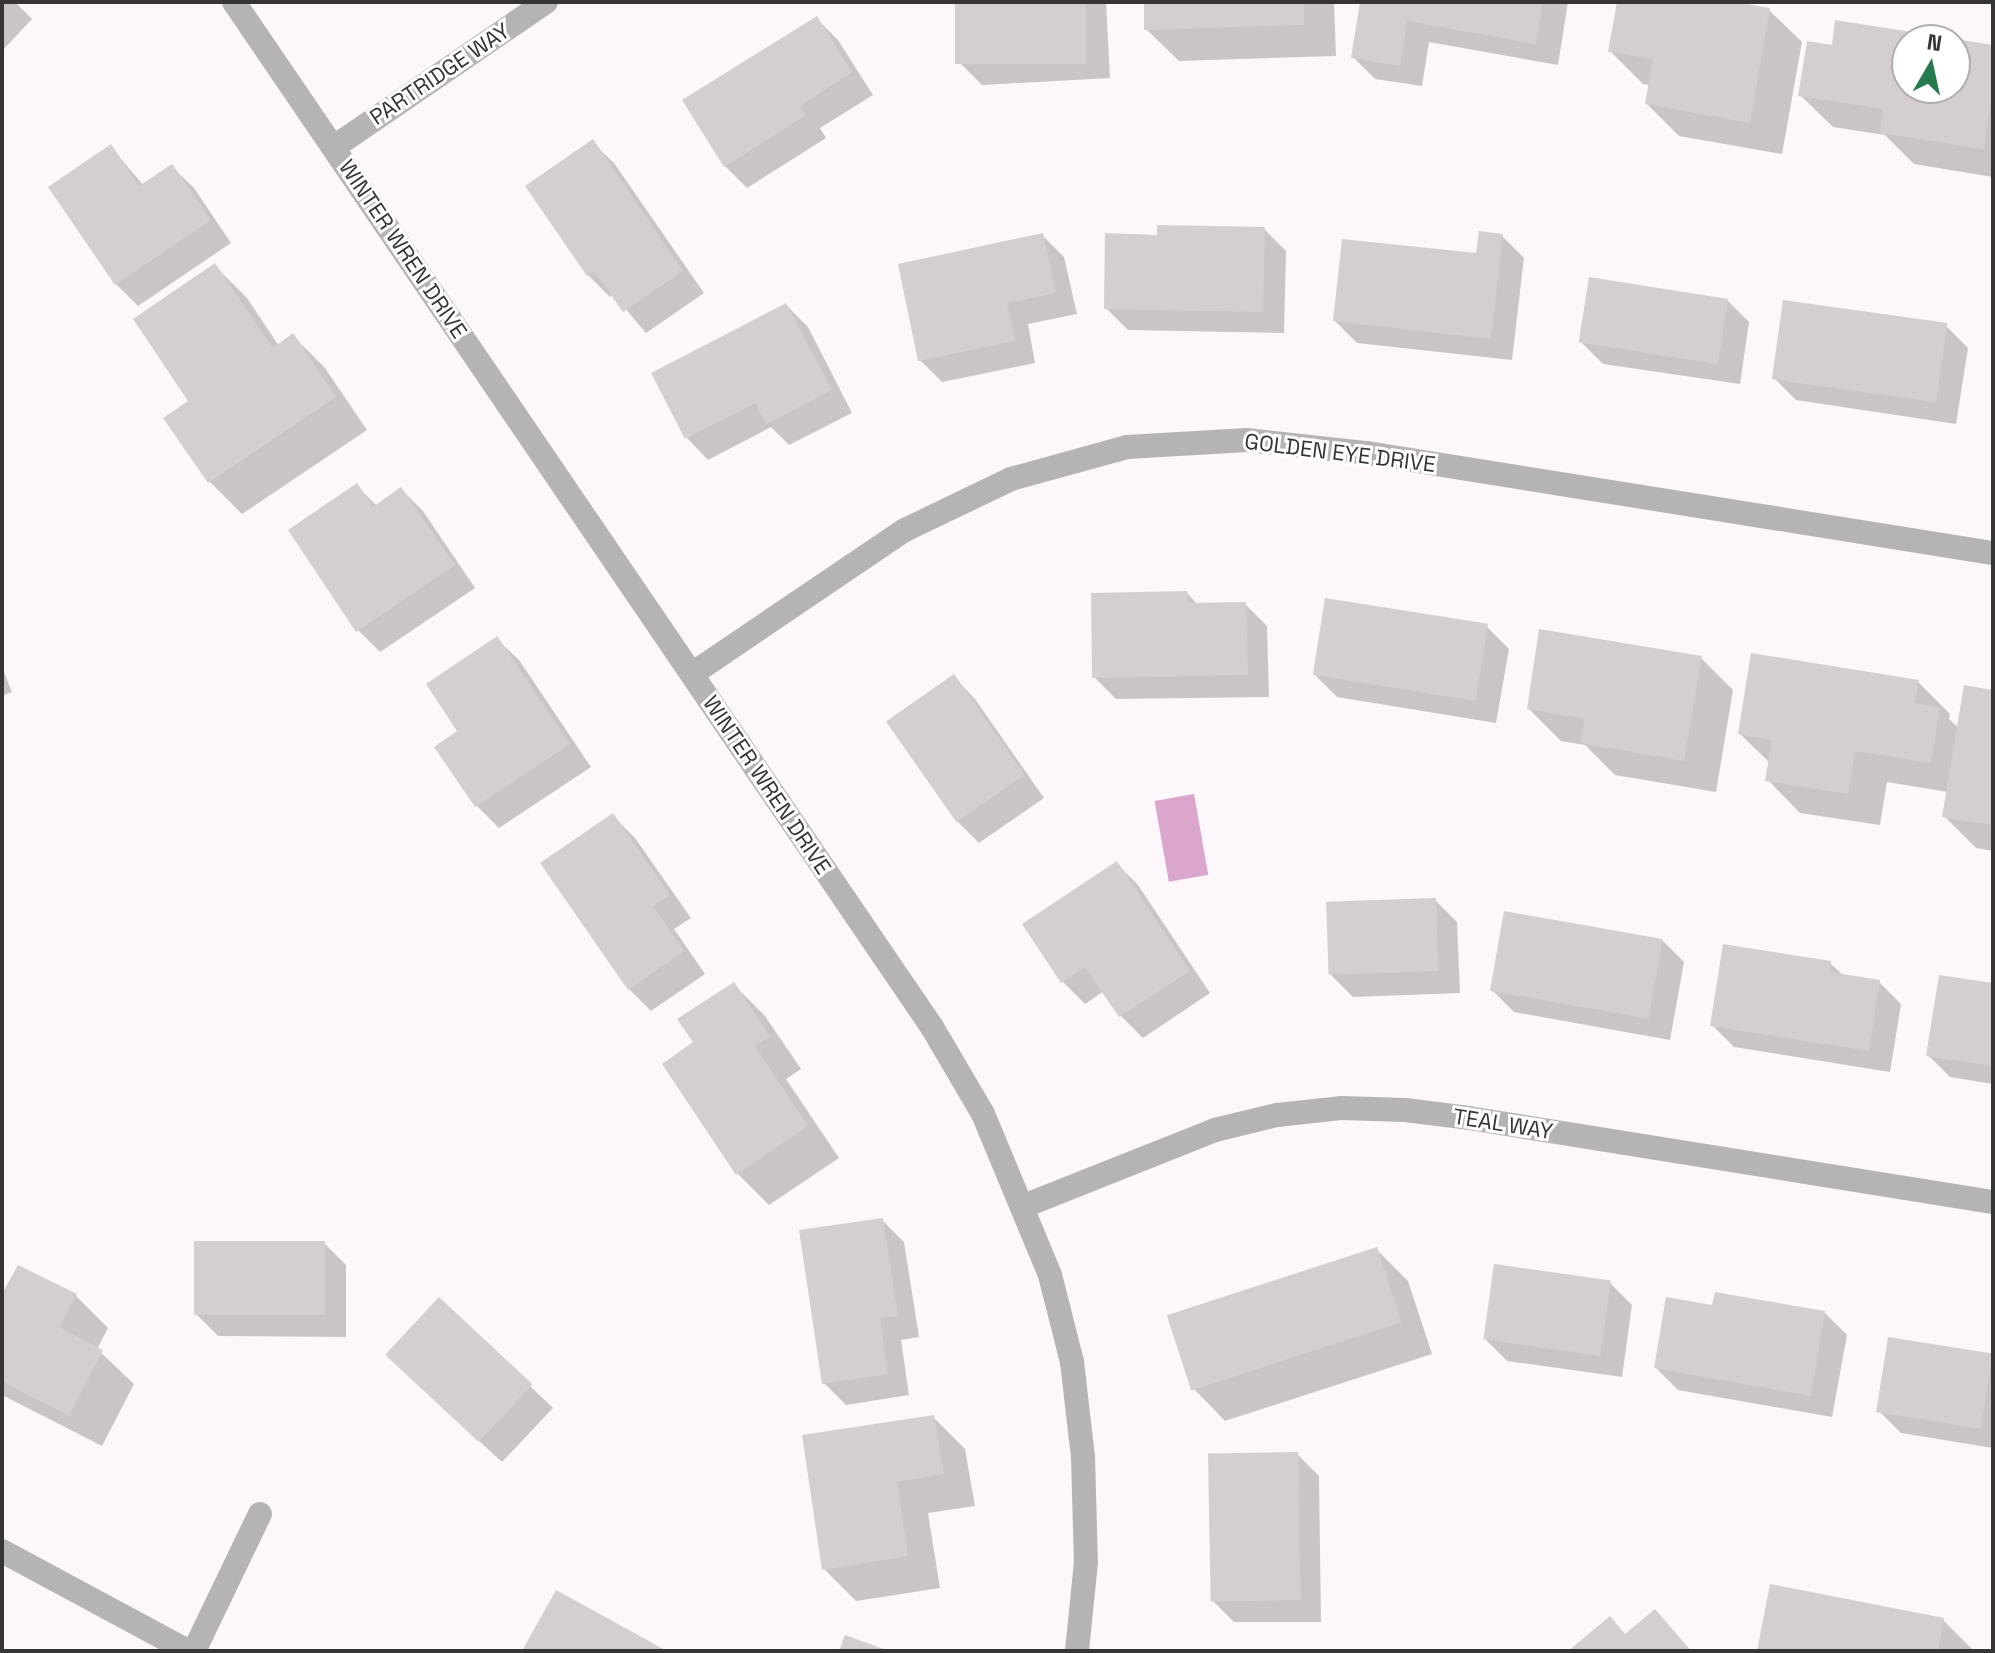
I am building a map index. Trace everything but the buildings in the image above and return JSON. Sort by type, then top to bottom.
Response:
[{"type":"street","name":"WINTER WREN DRIVE","points":[[234,2],[932,1027],[983,1114],[1024,1206],[1050,1275],[1072,1362],[1082,1444],[1086,1562],[1077,1651]]},
{"type":"street","name":"PARTRIDGE WAY","points":[[334,147],[546,2]]},
{"type":"street","name":"GOLDEN EYE DRIVE","points":[[692,674],[905,530],[1011,479],[1127,447],[1247,440],[1367,453],[1993,553]]},
{"type":"street","name":"TEAL WAY","points":[[1024,1206],[1215,1130],[1277,1115],[1341,1108],[1405,1110],[1469,1118],[1993,1202]]},
{"type":"street","points":[[194,1651],[260,1514]]},
{"type":"street","points":[[2,1551],[188,1651]]},
{"type":"shaded area","points":[[1194,794],[1208,875],[1169,882],[1155,801]]}]
